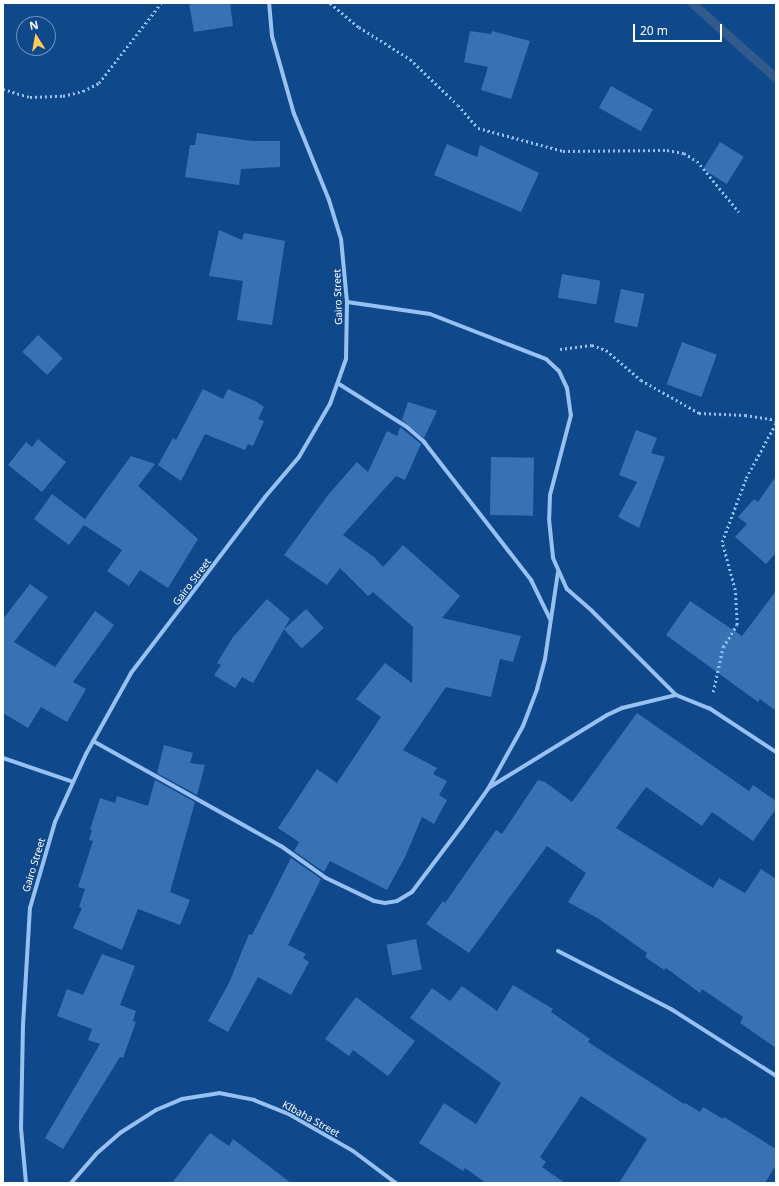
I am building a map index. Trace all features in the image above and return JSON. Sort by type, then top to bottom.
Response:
[{"type":"street","name":"Gairo Street","points":[[26,1183],[21,1128],[23,1025],[30,908],[55,822],[93,741],[131,672],[265,497],[300,457],[318,428],[339,384],[346,359],[348,302],[341,239],[329,200],[294,114],[272,36],[269,3]]},
{"type":"street","points":[[348,302],[430,314],[546,360],[560,371],[571,403],[572,415],[550,495],[549,519],[558,572],[567,589],[592,611],[676,695],[709,708],[776,752]]},
{"type":"street","points":[[339,384],[407,427],[424,442],[531,580],[550,619]]},
{"type":"street","points":[[93,741],[281,846],[326,878],[374,901],[385,903],[397,901],[412,892],[488,789],[523,726],[537,689],[545,659],[558,572]]},
{"type":"street","points":[[488,789],[622,708],[676,695]]},
{"type":"street","points":[[3,758],[73,782]]},
{"type":"street","points":[[558,951],[671,1010],[776,1076]]},
{"type":"street","name":"KIbaha Street","points":[[71,1183],[96,1154],[120,1132],[156,1110],[182,1098],[219,1093],[254,1100],[287,1112],[353,1151],[396,1183]]},
{"type":"path","points":[[3,89],[30,97],[63,96],[83,91],[99,83],[161,3]]},
{"type":"path","points":[[330,3],[359,27],[410,59],[478,128],[563,151],[667,150],[684,153],[697,161],[739,212]]},
{"type":"path","points":[[525,352],[592,345],[606,350],[641,380],[699,413],[745,415],[776,422],[740,492],[722,542],[735,590],[737,625],[723,647],[709,708]]},
{"type":"building","points":[[189,3],[230,3],[233,26],[194,32]]},
{"type":"building","points":[[470,31],[491,34],[492,31],[530,41],[511,99],[481,90],[488,67],[464,62]]},
{"type":"building","points":[[611,86],[653,109],[641,131],[599,108]]},
{"type":"building","points":[[197,133],[252,141],[280,141],[280,167],[241,169],[239,185],[185,177],[190,145],[195,145]]},
{"type":"building","points":[[720,142],[744,157],[727,184],[703,169]]},
{"type":"building","points":[[447,144],[477,157],[480,145],[539,173],[521,212],[434,175]]},
{"type":"building","points":[[219,230],[242,240],[244,233],[285,241],[272,325],[237,320],[243,281],[209,276]]},
{"type":"building","points":[[562,274],[600,281],[596,304],[558,298]]},
{"type":"building","points":[[621,289],[644,294],[637,327],[614,322]]},
{"type":"building","points":[[38,335],[63,358],[47,375],[22,352]]},
{"type":"building","points":[[682,342],[717,355],[701,397],[667,384]]},
{"type":"building","points":[[203,389],[223,399],[228,389],[257,402],[264,407],[258,419],[264,421],[253,446],[248,444],[245,450],[205,434],[181,481],[158,465],[173,438],[176,440]]},
{"type":"building","points":[[408,402],[437,411],[424,438],[402,420]]},
{"type":"building","points":[[400,427],[421,444],[405,480],[396,476],[343,535],[374,557],[383,567],[403,545],[460,596],[442,618],[521,636],[513,662],[500,659],[491,697],[446,687],[403,750],[437,768],[433,774],[447,781],[439,795],[447,800],[434,824],[422,817],[405,857],[387,890],[330,861],[324,872],[294,851],[299,842],[278,828],[317,769],[337,783],[381,717],[356,699],[385,663],[412,683],[413,627],[373,592],[368,596],[340,568],[327,585],[284,555],[328,495],[357,462],[368,472],[387,431],[397,436]]},
{"type":"building","points":[[636,430],[657,438],[651,453],[665,457],[639,528],[618,517],[637,482],[619,475]]},
{"type":"building","points":[[38,439],[66,462],[42,492],[8,465],[26,442],[32,447]]},
{"type":"building","points":[[131,456],[155,464],[138,486],[198,539],[168,588],[140,570],[129,586],[107,571],[122,550],[84,525],[69,545],[34,519],[52,494],[85,519]]},
{"type":"building","points":[[491,457],[534,458],[533,516],[490,515]]},
{"type":"building","points":[[776,476],[776,553],[766,564],[735,537],[747,524],[738,517],[754,499],[758,502]]},
{"type":"building","points":[[30,584],[48,597],[14,642],[55,667],[95,611],[114,625],[73,682],[86,689],[67,722],[41,707],[28,728],[3,713],[3,619]]},
{"type":"building","points":[[776,591],[776,711],[760,699],[758,702],[666,635],[690,601],[742,636]]},
{"type":"building","points":[[267,599],[290,619],[253,683],[242,677],[235,688],[214,675],[221,665],[217,663],[233,637]]},
{"type":"building","points":[[306,609],[324,628],[302,648],[284,629]]},
{"type":"building","points":[[637,713],[749,791],[753,785],[776,801],[776,809],[753,841],[712,812],[702,826],[646,787],[616,828],[713,888],[719,878],[745,893],[761,869],[776,879],[776,1048],[740,1023],[743,1017],[702,989],[700,993],[666,968],[664,970],[645,957],[647,953],[599,919],[568,902],[586,873],[547,846],[469,953],[426,924],[443,901],[445,903],[496,830],[502,834],[538,780],[545,782],[572,802]]},
{"type":"building","points":[[164,745],[193,753],[190,763],[205,765],[197,795],[157,773]]},
{"type":"building","points":[[155,780],[195,802],[170,892],[190,900],[180,925],[138,909],[122,950],[73,928],[82,908],[79,907],[85,889],[78,887],[93,841],[89,840],[92,830],[90,830],[100,798],[115,803],[117,796],[148,806]]},
{"type":"building","points":[[291,858],[321,879],[288,945],[306,954],[303,958],[309,962],[291,995],[258,977],[228,1032],[208,1021],[229,983],[249,934],[252,935]]},
{"type":"building","points":[[416,939],[422,969],[392,975],[387,945]]},
{"type":"building","points":[[102,954],[135,966],[120,1005],[136,1011],[133,1021],[136,1022],[123,1058],[120,1057],[63,1149],[45,1138],[100,1044],[88,1040],[92,1029],[57,1016],[67,989],[83,995]]},
{"type":"building","points":[[513,985],[553,1009],[551,1012],[590,1039],[588,1042],[684,1104],[685,1103],[700,1112],[703,1107],[723,1119],[724,1117],[776,1149],[776,1165],[765,1183],[619,1183],[647,1139],[581,1096],[540,1157],[546,1162],[542,1167],[565,1183],[486,1183],[465,1168],[463,1171],[419,1143],[444,1103],[476,1124],[501,1083],[410,1018],[432,988],[450,1001],[462,986],[497,1011]]},
{"type":"building","points":[[356,997],[415,1041],[388,1076],[353,1050],[349,1056],[325,1039]]},
{"type":"building","points":[[210,1133],[229,1146],[233,1139],[291,1183],[172,1183]]},
{"type":"waterway","points":[[692,3],[776,78]]}]
